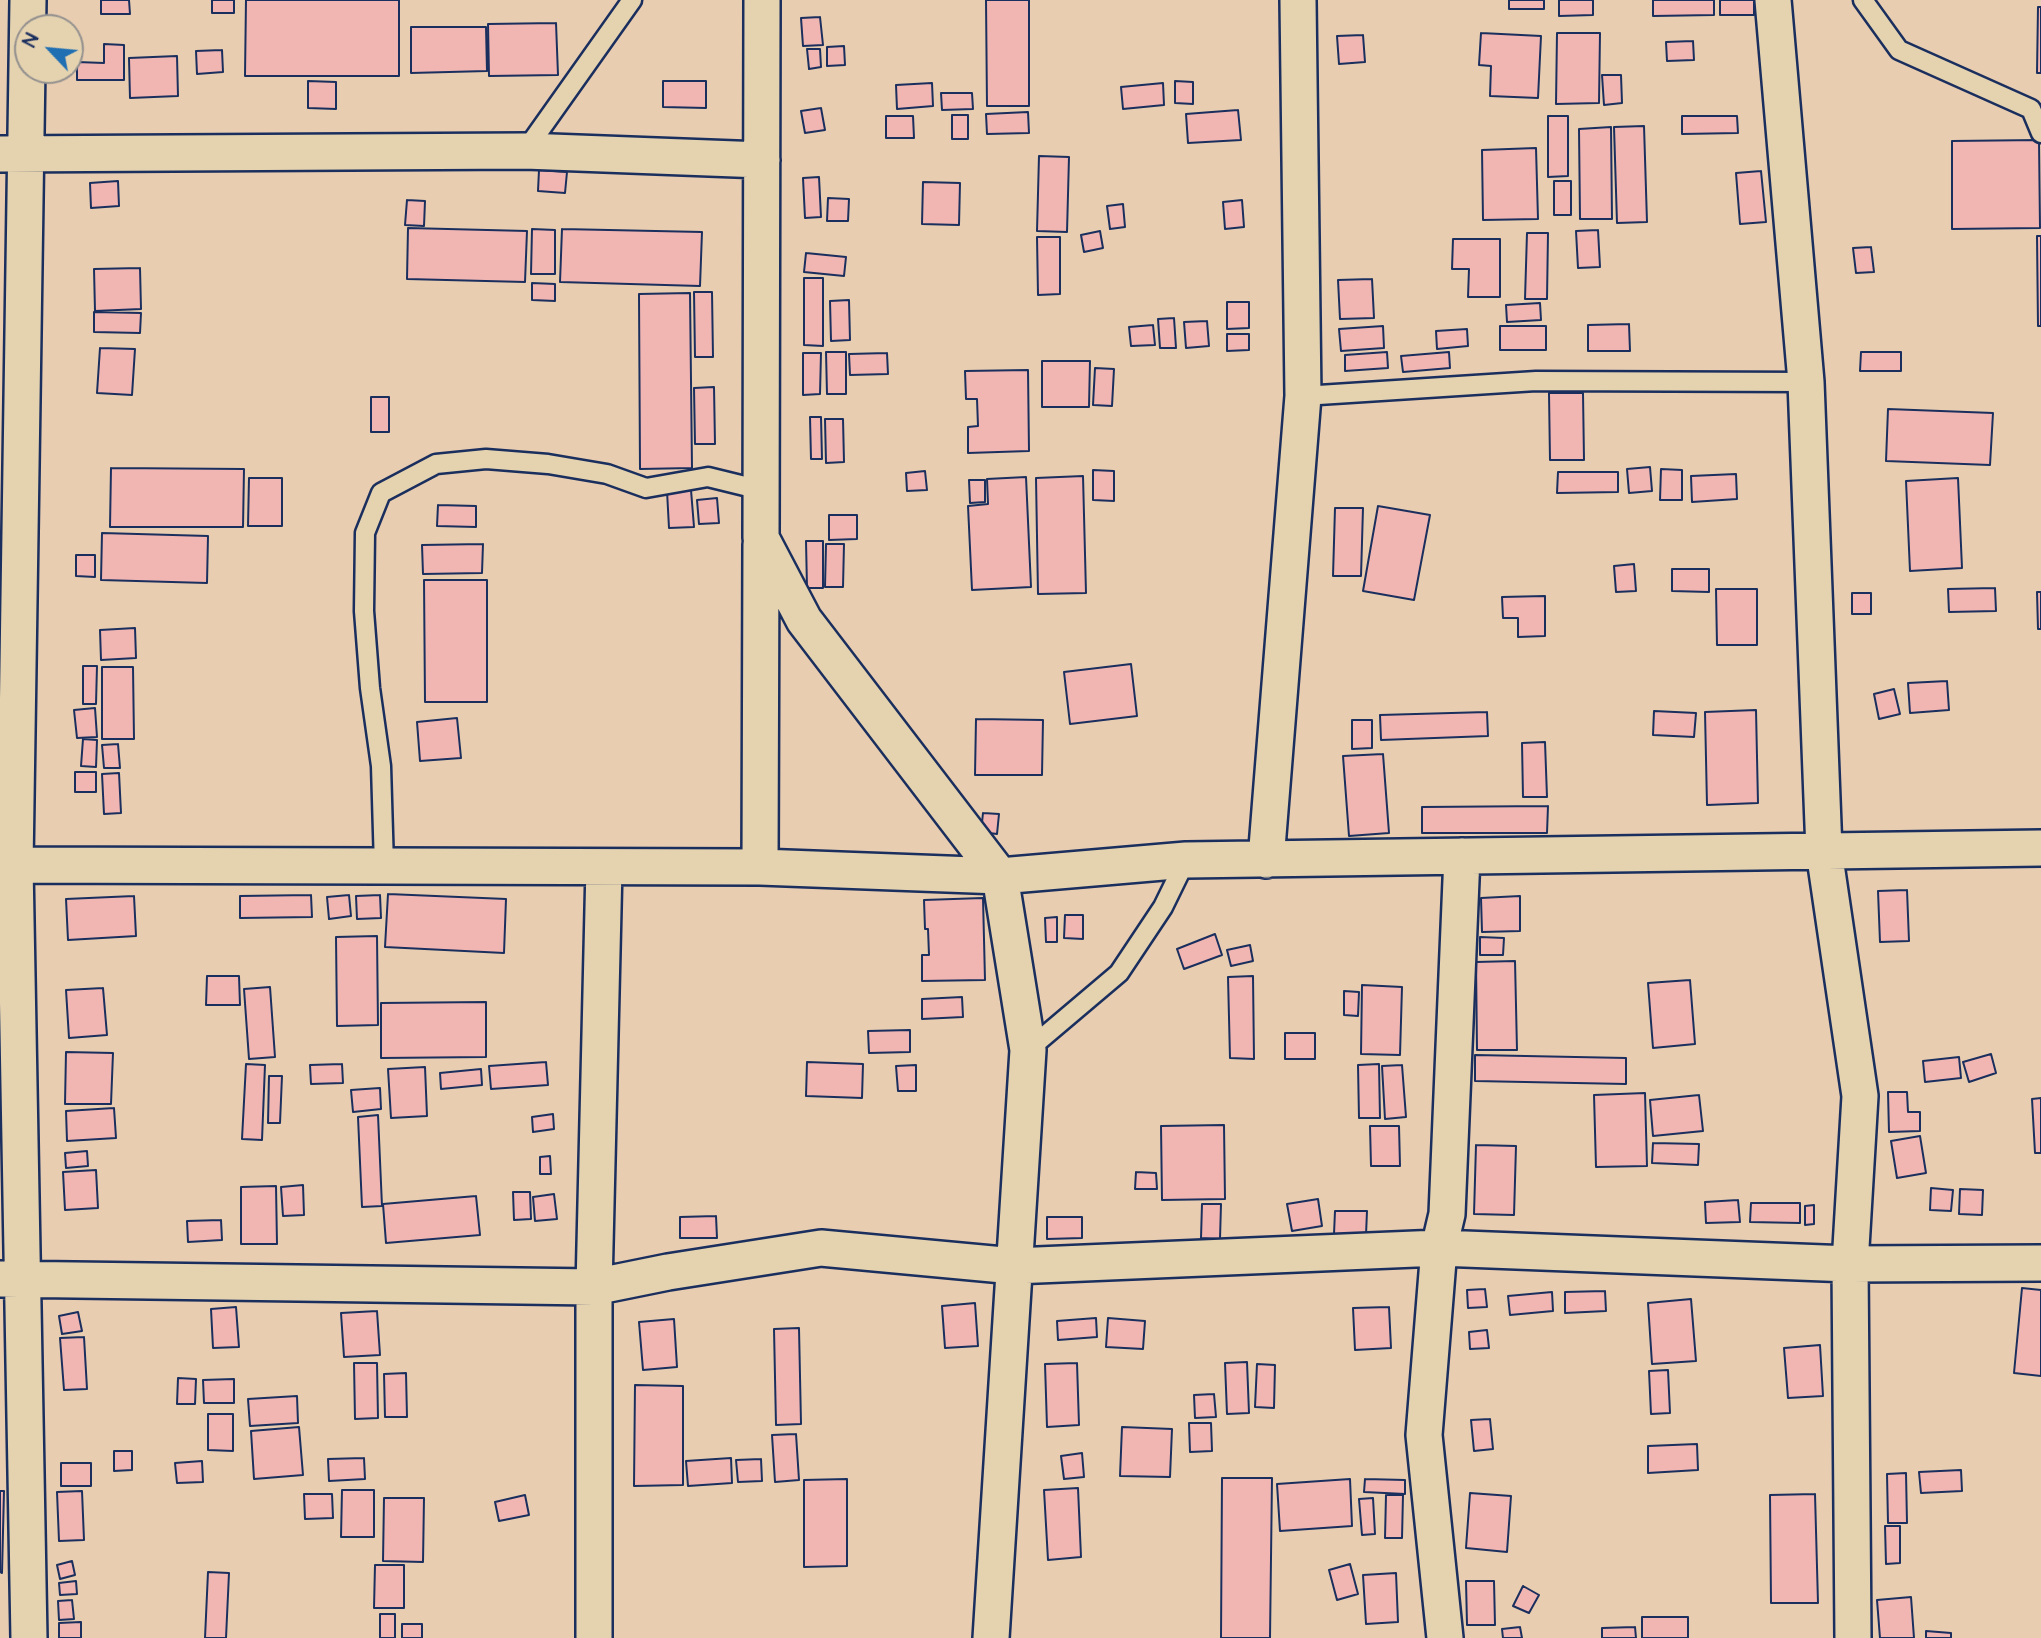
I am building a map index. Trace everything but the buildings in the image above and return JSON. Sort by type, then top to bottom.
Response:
[{"type":"street","points":[[28,0],[13,154],[7,865],[12,1279],[29,1638]]},
{"type":"street","points":[[760,867],[762,0]]},
{"type":"street","points":[[1266,860],[1303,396],[1298,0]]},
{"type":"street","points":[[1773,0],[1806,382],[1824,851],[1860,1096],[1850,1264],[1853,1638]]},
{"type":"street","points":[[13,154],[526,151],[762,160]]},
{"type":"street","points":[[761,538],[804,620],[1000,876],[1028,1050],[991,1638]]},
{"type":"street","points":[[7,865],[760,867],[1000,876],[1186,860],[2041,848]]},
{"type":"street","points":[[1445,1638],[1424,1435],[1438,1248],[1447,1214],[1461,856]]},
{"type":"street","points":[[594,1638],[594,1287],[604,867]]},
{"type":"street","points":[[12,1279],[594,1287],[668,1272],[821,1248],[1014,1266],[1438,1248],[1850,1264],[2041,1263]]},
{"type":"lane","points":[[526,151],[632,0]]},
{"type":"lane","points":[[1863,0],[1899,50],[2031,109],[2041,133]]},
{"type":"lane","points":[[1303,396],[1536,381],[1806,382]]},
{"type":"lane","points":[[384,866],[381,766],[370,688],[364,611],[365,533],[381,493],[436,464],[486,459],[548,464],[607,474],[646,488],[708,477],[761,490]]},
{"type":"lane","points":[[1028,1050],[1119,973],[1163,907],[1186,860]]}]
